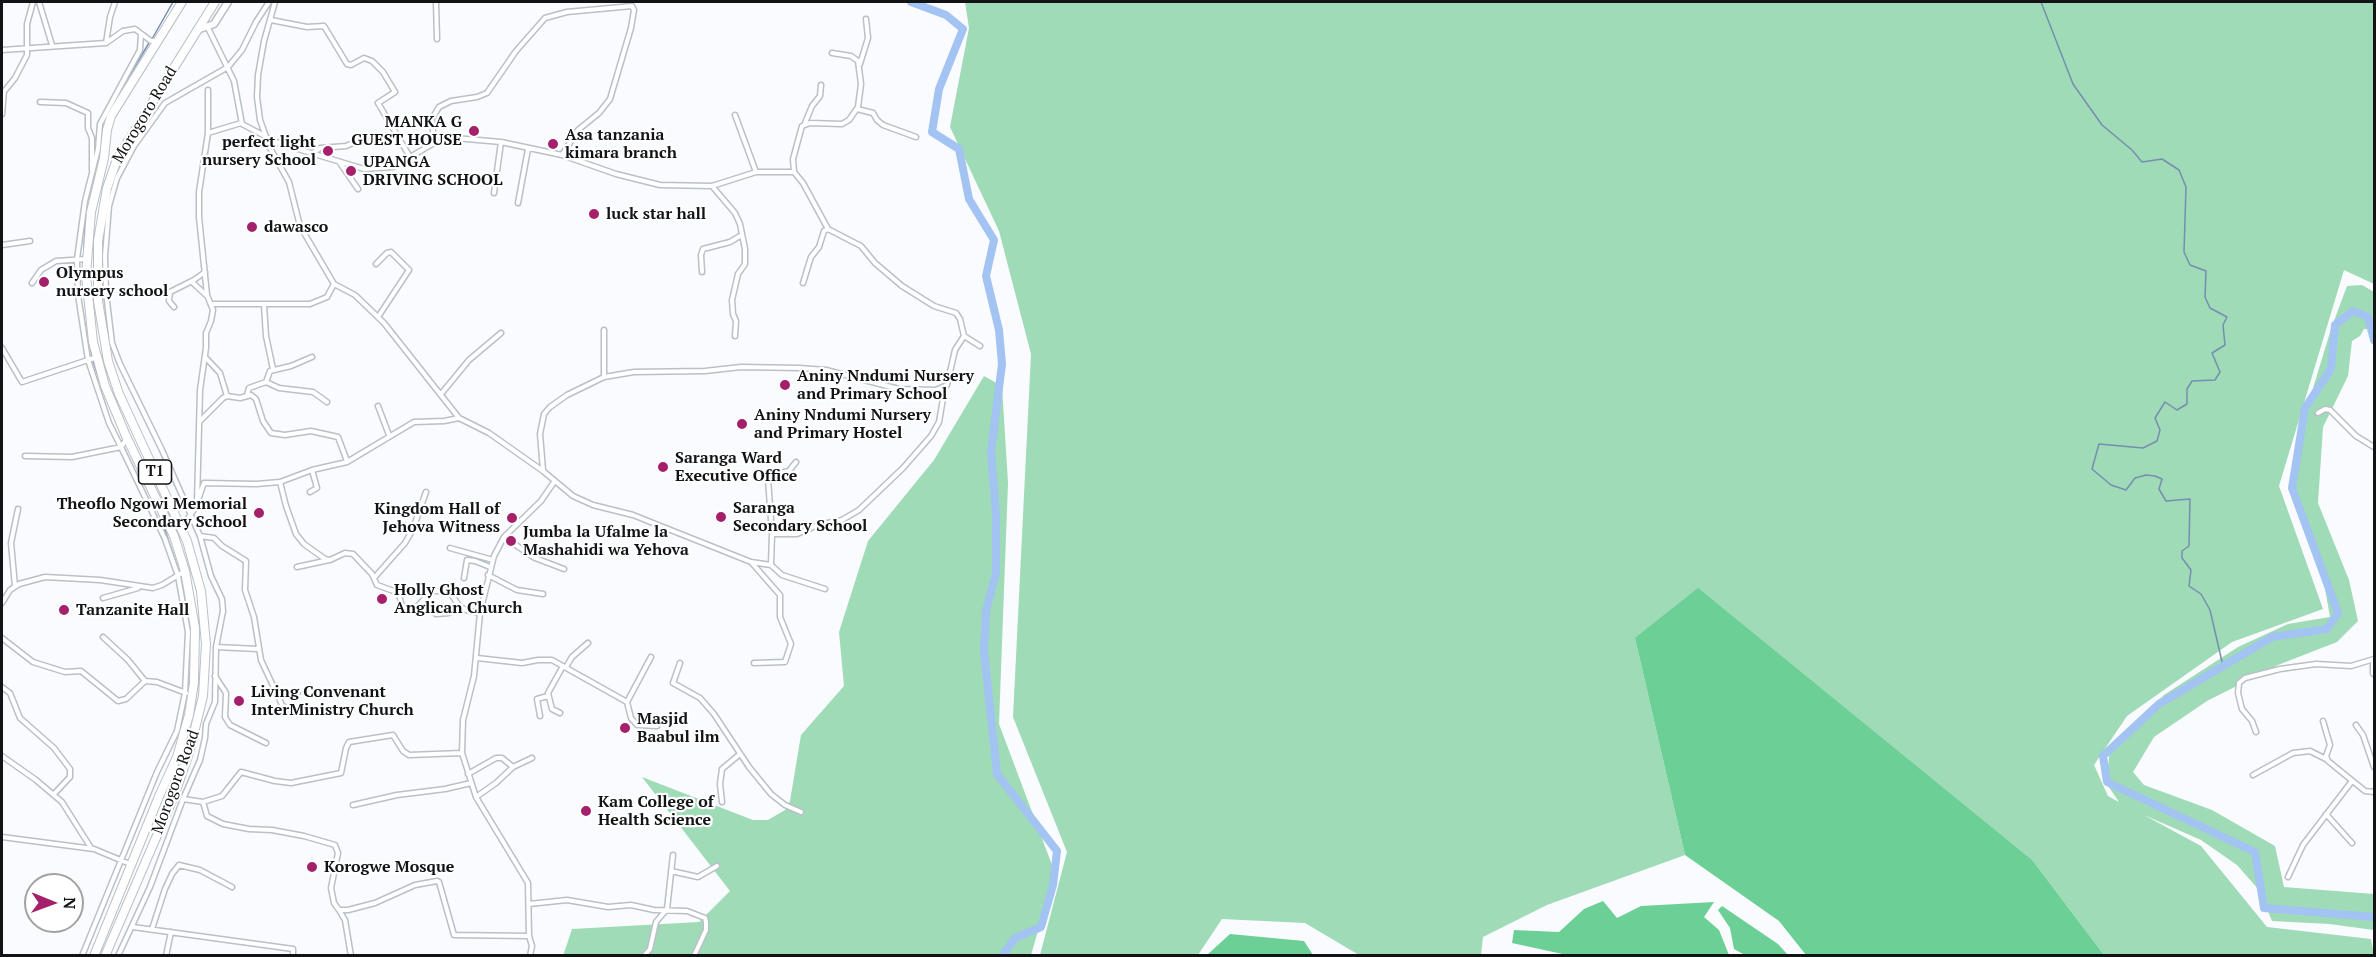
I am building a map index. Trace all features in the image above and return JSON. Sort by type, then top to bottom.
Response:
[{"type":"highway","name":"Morogoro Road","points":[[94,956],[179,751],[196,666],[195,628],[185,571],[174,537],[105,386],[88,309],[87,259],[91,212],[104,158],[108,124],[116,106],[182,2]]},
{"type":"highway","name":"Morogoro Road","points":[[105,956],[182,774],[195,735],[203,696],[206,660],[204,607],[192,557],[181,527],[114,380],[100,323],[97,260],[103,205],[117,159],[215,2]]},
{"type":"street","points":[[2,114],[3,92],[22,65],[28,47],[27,24],[33,2]]},
{"type":"street","points":[[39,2],[52,45]]},
{"type":"street","points":[[106,43],[115,2]]},
{"type":"street","points":[[197,30],[208,28],[217,21],[228,2]]},
{"type":"street","points":[[118,956],[133,927],[204,747],[206,724],[214,702],[216,646],[223,619],[223,604],[211,576],[200,536],[112,343],[107,311],[106,240],[109,206],[117,178],[148,126],[165,103],[228,67],[242,50],[269,2]]},
{"type":"street","points":[[275,2],[264,41],[258,108],[265,138],[290,182],[300,226],[334,284],[355,295],[378,317],[459,418],[489,433],[543,471],[573,496],[593,505],[633,515],[751,562],[771,566],[782,575],[825,589]]},
{"type":"street","points":[[436,2],[436,39]]},
{"type":"street","points":[[434,142],[432,119],[439,107],[451,101],[487,93],[509,59],[545,18],[567,12],[602,11],[627,4],[633,9],[632,24],[612,93],[603,109],[578,130],[562,154]]},
{"type":"street","points":[[859,68],[868,38],[866,19]]},
{"type":"street","points":[[271,20],[307,27],[324,26],[347,64],[351,65],[365,58],[377,66],[395,92],[379,104],[410,157]]},
{"type":"street","points":[[208,28],[234,81],[241,123],[265,138],[364,169],[393,167],[434,142],[455,138],[501,142],[562,154],[616,174],[657,185],[712,186],[756,172],[794,172]]},
{"type":"street","points":[[2,50],[106,43],[129,29],[139,30],[151,41],[157,41]]},
{"type":"street","points":[[82,956],[157,772],[173,741],[189,695],[188,632],[178,576],[165,539],[109,423],[88,360],[78,295],[77,259],[85,201],[98,149],[100,124],[140,50],[141,34]]},
{"type":"street","points":[[805,124],[842,124],[849,120],[857,109],[860,92],[858,61],[855,58],[832,53]]},
{"type":"street","points":[[821,85],[821,93],[797,139],[793,159],[794,172],[803,183],[828,229],[861,246],[902,286],[934,306],[956,313],[960,319],[964,336],[980,346]]},
{"type":"street","points":[[197,502],[200,390],[206,333],[213,310],[207,295],[199,216],[199,192],[208,133],[208,90]]},
{"type":"street","points":[[40,102],[66,103],[88,113],[88,128],[92,138],[92,176]]},
{"type":"street","points":[[857,109],[873,113],[883,125],[916,136]]},
{"type":"street","points":[[735,115],[756,172]]},
{"type":"street","points":[[208,133],[241,123]]},
{"type":"street","points":[[313,153],[320,148],[346,146],[367,137]]},
{"type":"street","points":[[494,193],[501,142]]},
{"type":"street","points":[[518,203],[528,149]]},
{"type":"street","points":[[340,162],[358,189]]},
{"type":"street","points":[[712,186],[735,213],[740,224],[746,261],[738,274],[732,300],[736,321],[735,336]]},
{"type":"street","points":[[803,283],[810,261],[819,247],[824,231],[828,229]]},
{"type":"street","points":[[702,272],[701,255],[704,249],[730,242],[741,236]]},
{"type":"street","points":[[2,244],[30,241]]},
{"type":"street","points":[[376,264],[391,252],[409,270],[378,317]]},
{"type":"street","points":[[32,283],[41,270],[56,261],[87,259]]},
{"type":"street","points":[[174,307],[169,301],[170,292],[192,282],[206,271]]},
{"type":"street","points":[[192,282],[207,295]]},
{"type":"street","points":[[211,304],[309,304],[327,297],[334,284]]},
{"type":"street","points":[[264,304],[266,336],[273,369]]},
{"type":"street","points":[[604,330],[604,377]]},
{"type":"street","points":[[441,394],[469,360],[501,333]]},
{"type":"street","points":[[772,534],[797,534],[818,525],[842,520],[859,510],[903,468],[931,436],[939,422],[955,350],[964,336]]},
{"type":"street","points":[[2,348],[22,382],[97,357]]},
{"type":"street","points":[[205,357],[220,373],[227,396]]},
{"type":"street","points":[[266,382],[270,370],[291,366],[312,357]]},
{"type":"street","points":[[543,471],[540,434],[544,414],[561,398],[604,377],[634,372],[705,371],[741,367],[790,368],[826,370],[907,390],[945,387]]},
{"type":"street","points":[[247,395],[249,388],[266,382],[279,388],[313,392],[327,402]]},
{"type":"street","points":[[199,421],[223,398],[227,396],[240,398],[247,395],[256,399],[263,421],[271,433],[285,435],[311,431],[338,437],[347,462]]},
{"type":"street","points":[[378,406],[389,435]]},
{"type":"street","points":[[2318,413],[2325,409],[2330,410],[2356,436],[2374,447]]},
{"type":"street","points":[[181,527],[197,502],[204,483],[280,482],[312,470],[347,462],[414,422],[459,418]]},
{"type":"street","points":[[25,456],[72,457],[121,447],[126,443],[126,436]]},
{"type":"street","points":[[771,566],[769,477],[789,471],[795,462]]},
{"type":"street","points":[[310,492],[317,488],[312,470]]},
{"type":"street","points":[[280,482],[296,534],[304,544],[330,560]]},
{"type":"street","points":[[530,956],[532,946],[529,936],[527,879],[476,797],[462,753],[464,720],[470,701],[477,658],[480,613],[492,560],[504,537],[541,501],[554,482]]},
{"type":"street","points":[[374,578],[405,543],[413,529],[426,492]]},
{"type":"street","points":[[15,587],[11,543],[18,509]]},
{"type":"street","points":[[200,536],[214,538],[222,546],[246,561],[245,590],[255,621],[261,660],[285,708],[296,710]]},
{"type":"street","points":[[504,537],[535,558],[564,569]]},
{"type":"street","points":[[450,548],[492,560]]},
{"type":"street","points":[[297,567],[352,553],[380,587],[399,593],[401,604],[409,611],[415,609],[431,591],[448,592],[466,610],[480,613]]},
{"type":"street","points":[[464,578],[467,560],[490,567]]},
{"type":"street","points":[[751,562],[779,593],[780,617],[791,644],[790,654],[785,662],[754,663]]},
{"type":"street","points":[[2,603],[15,587],[24,581],[50,576],[158,587],[185,571]]},
{"type":"street","points":[[488,575],[518,590],[543,594]]},
{"type":"street","points":[[103,598],[141,587]]},
{"type":"street","points":[[436,614],[448,613],[458,604]]},
{"type":"street","points":[[103,637],[128,660],[145,681],[157,682],[189,695]]},
{"type":"street","points":[[2,638],[33,662],[64,672],[81,671],[118,701],[122,702],[145,681]]},
{"type":"street","points":[[540,716],[537,699],[548,696],[565,666],[588,643]]},
{"type":"street","points":[[216,646],[258,649]]},
{"type":"street","points":[[627,702],[651,657]]},
{"type":"street","points":[[477,658],[522,663],[552,660],[627,702],[634,723],[643,727],[657,726]]},
{"type":"street","points":[[2256,732],[2252,721],[2240,704],[2239,683],[2245,678],[2280,669],[2316,664],[2351,666],[2374,659]]},
{"type":"street","points":[[680,663],[673,683],[700,698],[771,794],[785,805],[801,812]]},
{"type":"street","points":[[2374,664],[2374,672]]},
{"type":"street","points":[[215,675],[226,693],[227,722],[266,743]]},
{"type":"street","points":[[2,687],[10,693],[20,718],[54,748],[70,769],[70,777],[54,794]]},
{"type":"street","points":[[278,696],[298,692]]},
{"type":"street","points":[[548,696],[552,709],[560,713]]},
{"type":"street","points":[[2323,721],[2330,745],[2326,759]]},
{"type":"street","points":[[2356,725],[2363,735],[2374,767]]},
{"type":"street","points":[[183,799],[203,802],[222,796],[241,772],[275,782],[291,783],[341,773],[349,742],[393,735],[403,751],[409,755],[462,753]]},
{"type":"street","points":[[2253,775],[2293,753],[2310,751],[2326,759],[2365,791],[2374,792]]},
{"type":"street","points":[[722,802],[720,784],[722,769],[740,754]]},
{"type":"street","points":[[2,756],[54,794],[67,808],[91,848]]},
{"type":"street","points":[[468,774],[499,758],[513,767]]},
{"type":"street","points":[[476,797],[513,767],[532,758]]},
{"type":"street","points":[[2288,878],[2303,845],[2352,781]]},
{"type":"street","points":[[353,805],[471,783]]},
{"type":"street","points":[[203,802],[207,816],[224,824],[304,836],[335,845],[338,853],[331,888],[335,907],[339,909],[348,910],[375,903],[415,885],[437,881],[454,935],[529,936]]},
{"type":"street","points":[[2326,814],[2352,843]]},
{"type":"street","points":[[2,837],[91,848],[131,864]]},
{"type":"street","points":[[644,956],[649,951],[656,922],[667,909],[673,855]]},
{"type":"street","points":[[152,928],[168,881],[179,865],[200,870],[232,887]]},
{"type":"street","points":[[671,871],[698,877],[717,866]]},
{"type":"street","points":[[529,904],[567,900],[608,907],[631,905],[654,910],[687,911],[705,918],[706,930],[694,956]]},
{"type":"street","points":[[339,909],[340,915],[345,920],[351,956]]},
{"type":"street","points":[[133,927],[293,949],[293,956]]},
{"type":"street","points":[[166,956],[171,932]]},
{"type":"green space","points":[[965,2],[2374,2],[2374,284],[2344,270],[2279,486],[2323,609],[2232,642],[2127,716],[2094,765],[2108,796],[2119,802],[2106,783],[2110,750],[2164,695],[2238,647],[2288,624],[2330,617],[2321,566],[2302,524],[2291,483],[2296,444],[2331,329],[2347,286],[2362,285],[2374,292],[2374,343],[2369,329],[2364,329],[2360,336],[2352,341],[2348,376],[2323,427],[2318,503],[2349,580],[2358,621],[2337,642],[2278,665],[2207,701],[2154,737],[2133,772],[2144,785],[2212,810],[2275,846],[2284,887],[2374,894],[2374,930],[2329,924],[2272,921],[2259,890],[2237,865],[2201,840],[2144,815],[2201,846],[2267,927],[2371,939],[2374,955],[2104,955],[2033,861],[1635,638],[1685,855],[1547,905],[1483,937],[1481,955],[1359,955],[1305,923],[1222,919],[1198,955],[1040,955],[1067,852],[1013,717],[1031,354],[999,231],[950,127],[969,28]]},
{"type":"green space","points":[[984,376],[1002,386],[1008,483],[999,724],[1055,873],[1031,955],[563,956],[572,929],[699,922],[730,891],[642,777],[753,820],[768,820],[785,810],[790,801],[801,735],[844,686],[839,632],[868,541],[934,460]]},
{"type":"green space","points":[[1698,588],[2033,861],[2104,955],[1806,955],[1779,921],[1685,855],[1635,638]]},
{"type":"green space","points":[[1603,901],[1617,918],[1641,906],[1714,902],[1704,917],[1719,930],[1729,955],[1567,955],[1512,943],[1514,930],[1559,932],[1584,909]]},
{"type":"green space","points":[[1722,906],[1778,944],[1788,955],[1745,955],[1734,949],[1730,928],[1718,910]]},
{"type":"green space","points":[[1230,934],[1304,941],[1313,955],[1207,955]]},
{"type":"waterway","points":[[152,39],[173,2]]},
{"type":"waterway","points":[[911,2],[946,15],[963,29],[939,89],[932,132],[959,149],[969,199],[994,240],[986,276],[999,330],[1002,364],[991,452],[996,515],[996,573],[986,611],[984,651],[997,774],[1057,851],[1053,885],[1041,927],[1015,938],[1002,956]]},
{"type":"waterway","points":[[2041,2],[2073,84],[2102,125],[2132,150],[2142,162],[2162,159],[2179,170],[2186,187],[2184,252],[2190,265],[2206,271],[2205,297],[2210,308],[2227,317],[2223,325],[2225,345],[2212,353],[2220,372],[2215,380],[2192,381],[2187,389],[2187,404],[2177,410],[2165,402],[2155,418],[2160,430],[2157,441],[2143,448],[2099,444],[2092,469],[2111,485],[2126,490],[2135,478],[2146,475],[2155,476],[2162,479],[2159,489],[2166,501],[2190,499],[2189,546],[2182,551],[2182,558],[2191,570],[2189,586],[2201,594],[2210,610],[2223,666]]},
{"type":"waterway","points":[[119,93],[149,43]]},
{"type":"waterway","points":[[104,128],[107,115]]},
{"type":"waterway","points":[[83,270],[85,225],[97,171]]},
{"type":"waterway","points":[[83,284],[89,338]]},
{"type":"waterway","points":[[2374,340],[2368,317],[2353,311],[2335,325],[2331,369],[2305,408],[2292,488],[2338,613],[2327,629],[2272,637],[2159,704],[2103,756],[2107,782],[2255,852],[2264,908],[2374,917]]},
{"type":"waterway","points":[[90,346],[92,356]]},
{"type":"waterway","points":[[93,361],[100,382]]},
{"type":"waterway","points":[[105,395],[118,426]]},
{"type":"waterway","points":[[161,518],[184,587]]},
{"type":"place","name":"MANKA G GUEST HOUSE","points":[[474,131]]},
{"type":"place","name":"Asa tanzania kimara branch","points":[[553,144]]},
{"type":"place","name":"perfect light nursery School","points":[[328,151]]},
{"type":"place","name":"UPANGA DRIVING SCHOOL","points":[[351,171]]},
{"type":"place","name":"luck star hall","points":[[594,214]]},
{"type":"place","name":"dawasco","points":[[252,227]]},
{"type":"place","name":"Olympus nursery school","points":[[44,282]]},
{"type":"place","name":"Aniny Nndumi Nursery and Primary School","points":[[785,385]]},
{"type":"place","name":"Aniny Nndumi Nursery and Primary Hostel","points":[[742,424]]},
{"type":"place","name":"Saranga Ward Executive Office","points":[[663,467]]},
{"type":"place","name":"Theoflo Ngowi Memorial Secondary School","points":[[259,513]]},
{"type":"place","name":"Saranga Secondary School","points":[[721,517]]},
{"type":"place","name":"Kingdom Hall of Jehova Witness","points":[[512,518]]},
{"type":"place","name":"Jumba la Ufalme la Mashahidi wa Yehova","points":[[511,541]]},
{"type":"place","name":"Holly Ghost Anglican Church","points":[[382,599]]},
{"type":"place","name":"Tanzanite Hall","points":[[64,610]]},
{"type":"place","name":"Living Convenant InterMinistry Church","points":[[239,701]]},
{"type":"place","name":"Masjid Baabul ilm","points":[[625,728]]},
{"type":"place","name":"Kam College of Health Science","points":[[586,811]]},
{"type":"place","name":"Korogwe Mosque","points":[[312,867]]}]
